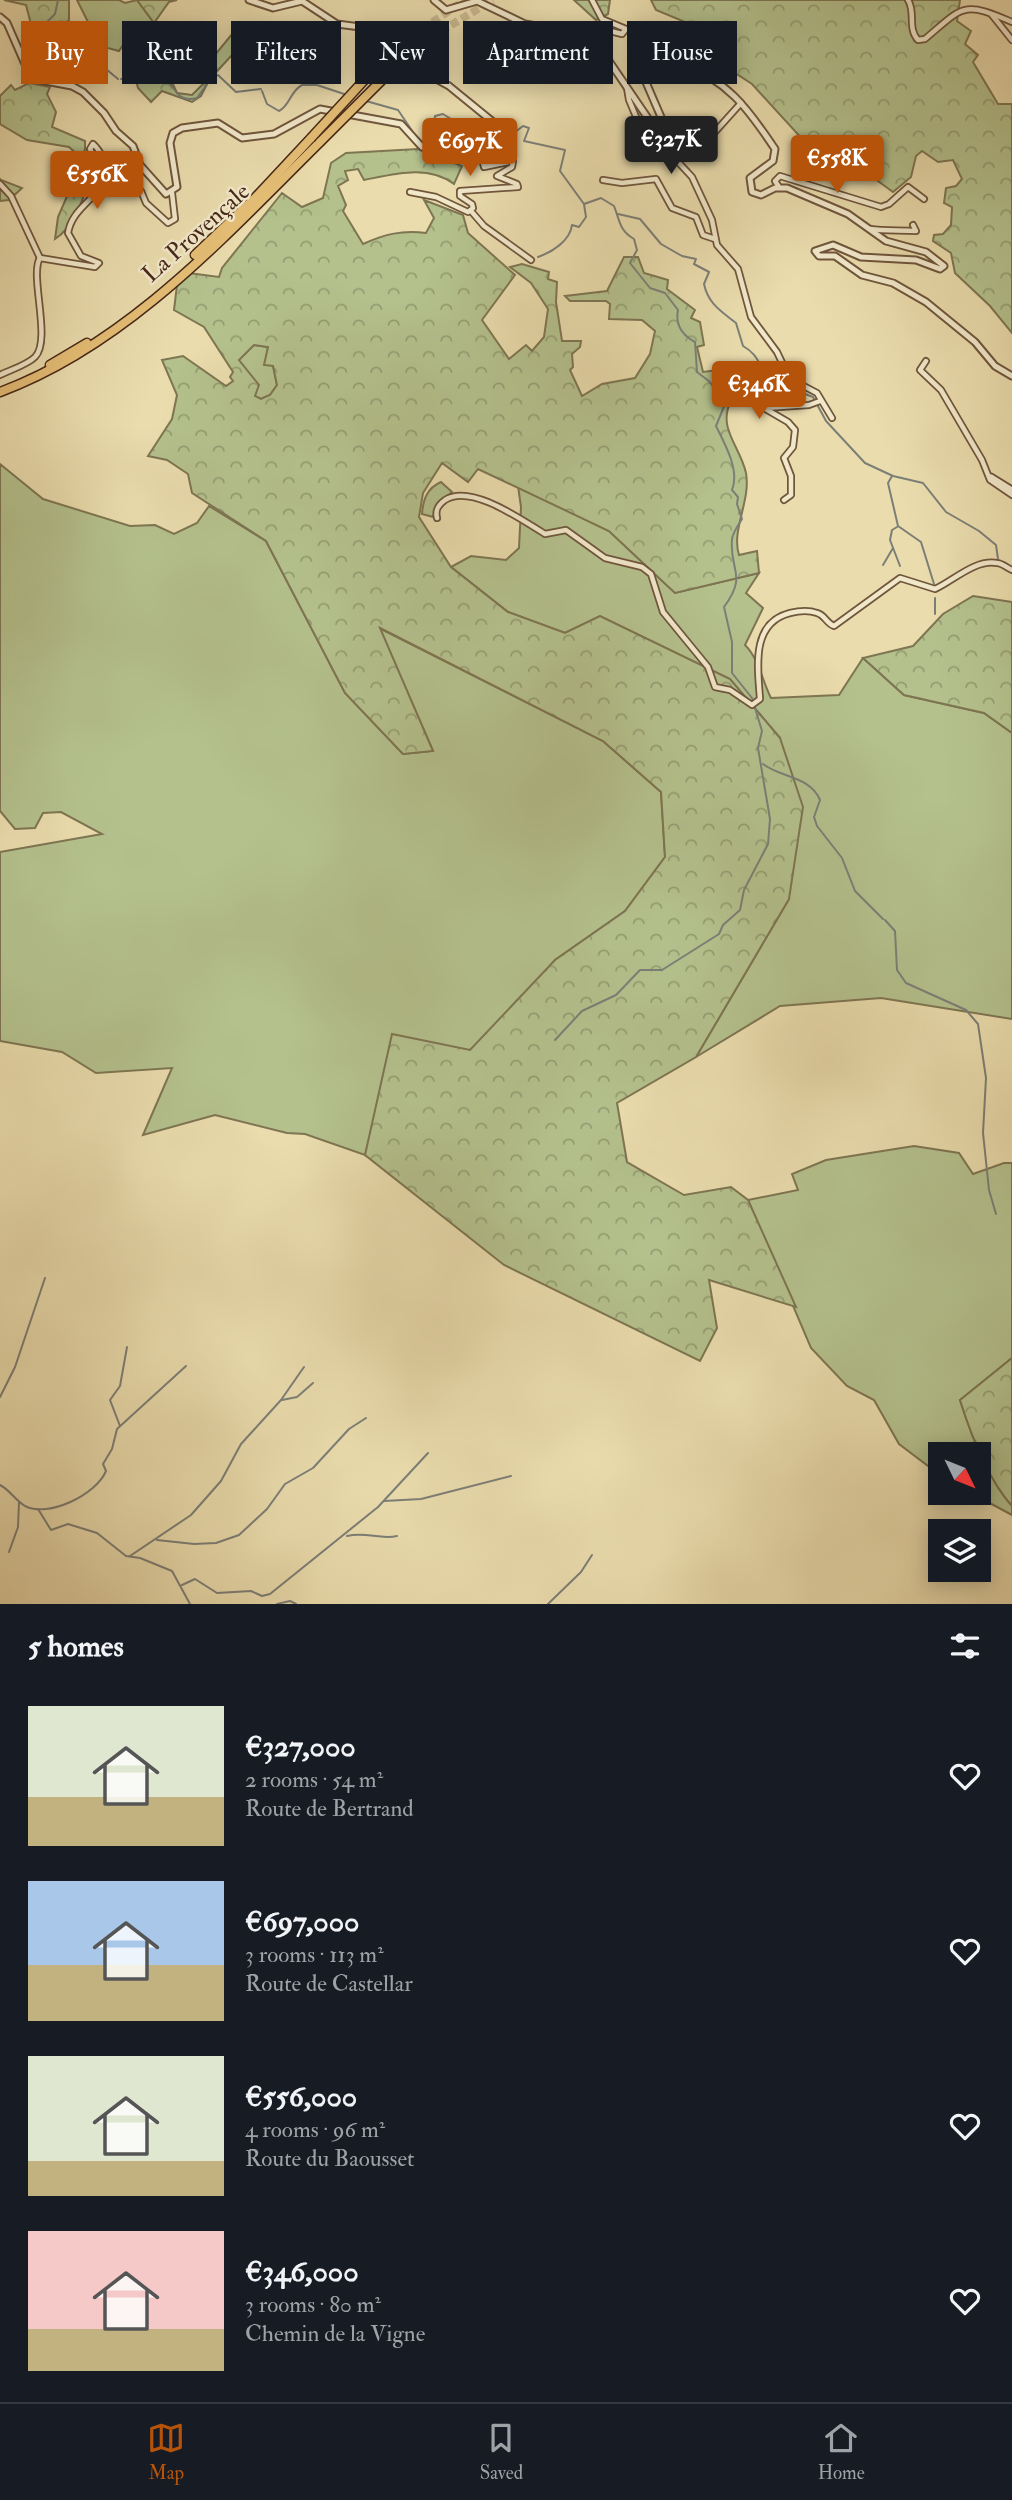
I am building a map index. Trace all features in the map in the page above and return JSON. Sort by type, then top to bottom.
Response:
[{"type":"highway","name":"La Provençale","points":[[224,232],[361,84]]},
{"type":"highway","name":"La Provençale","points":[[0,392],[47,373],[80,354],[224,232],[378,84]]},
{"type":"highway","name":"La Provençale","points":[[0,387],[70,354],[167,283]]},
{"type":"street","points":[[249,0],[273,8],[302,1],[337,24],[380,27],[388,34],[402,60],[449,86],[498,126],[498,139],[478,157],[481,159],[498,152],[483,163],[484,167],[513,161],[512,167],[497,176],[517,184],[518,187],[460,191],[460,196],[472,204],[471,211]]},
{"type":"street","points":[[435,0],[446,10],[471,2],[484,2],[519,21]]},
{"type":"street","points":[[592,0],[603,19],[608,21]]},
{"type":"street","points":[[908,0],[911,5],[912,29],[918,40],[925,39],[963,8],[1012,22]]},
{"type":"street","points":[[992,15],[1012,40]]},
{"type":"street","points":[[0,17],[7,23],[27,71],[40,80],[72,86],[83,92],[104,113],[116,131],[133,146],[140,165],[159,189],[166,194],[172,193]]},
{"type":"street","points":[[613,23],[626,29],[622,34],[613,32]]},
{"type":"street","points":[[613,66],[658,133],[663,130],[664,124],[642,73],[648,60],[656,56],[708,74],[742,102],[776,153],[773,161],[750,178],[749,188],[761,195],[779,187]]},
{"type":"street","points":[[628,87],[629,100],[642,131],[666,149],[692,177],[715,226],[715,239]]},
{"type":"street","points":[[702,139],[714,133],[742,102]]},
{"type":"street","points":[[40,258],[95,267],[99,263],[81,256],[68,233],[71,223],[97,192],[99,174],[90,149],[93,145],[103,155],[120,188],[141,191],[146,203],[167,223],[175,219],[172,193],[177,181],[170,143],[173,133],[182,128],[218,124],[242,138],[253,137],[283,132],[311,112],[320,109],[401,124],[422,147],[435,141],[441,125],[447,127],[459,146],[465,150],[481,137],[498,139]]},
{"type":"street","points":[[924,199],[908,187],[889,204],[881,207],[780,176],[775,181],[779,187],[840,210],[886,241],[926,252],[944,266],[940,269],[916,260],[872,260],[833,245],[822,246],[815,251],[816,255],[835,256],[862,275],[908,290],[953,323],[975,342],[995,366],[1012,376]]},
{"type":"street","points":[[603,180],[622,183],[656,179],[672,208],[696,216],[703,235],[715,239],[738,269],[751,317],[763,337],[777,352],[787,373],[796,382],[817,393],[832,418]]},
{"type":"street","points":[[0,184],[11,196],[40,258],[36,271],[41,306],[39,350],[34,357],[0,374]]},
{"type":"street","points":[[410,192],[425,194],[471,211],[484,226],[531,260]]},
{"type":"street","points":[[869,229],[881,232],[891,229],[916,231],[913,225]]},
{"type":"street","points":[[926,361],[919,370],[941,390],[991,477],[1012,492]]},
{"type":"street","points":[[784,500],[791,495],[791,476],[784,458],[793,447],[795,430],[788,422],[764,408],[809,405],[820,401]]},
{"type":"street","points":[[437,518],[438,508],[444,501],[460,496],[473,498],[505,510],[545,534],[566,530],[605,558],[642,567],[651,574],[663,612],[708,667],[715,687],[730,690],[756,705],[760,699],[757,656],[765,632],[774,620],[785,614],[816,612],[834,626],[900,578],[935,589],[956,574],[990,563],[996,562],[1012,570]]},
{"type":"green space","points":[[4,0],[69,0],[69,20],[30,21],[26,5]]},
{"type":"green space","points":[[77,0],[119,0],[125,3],[137,0],[153,21],[122,21],[122,46],[119,51],[108,48],[108,21],[88,21]]},
{"type":"green space","points":[[137,0],[177,0],[169,2],[155,21],[153,21]]},
{"type":"green space","points":[[574,0],[610,0],[608,14],[596,20]]},
{"type":"green space","points":[[651,0],[960,0],[957,21],[971,31],[965,44],[978,55],[973,62],[998,104],[1012,104],[1012,333],[990,306],[955,273],[951,253],[933,241],[934,235],[943,234],[951,225],[952,207],[944,203],[946,188],[956,186],[962,179],[953,160],[938,162],[922,151],[916,156],[911,177],[893,192],[871,176],[804,141],[752,84],[737,74],[737,21],[683,21],[656,10]]},
{"type":"green space","points":[[231,35],[231,56],[217,71],[217,52]]},
{"type":"green space","points":[[27,84],[50,87],[47,94],[56,112],[52,127],[85,141],[85,150],[80,157],[69,147],[27,140],[0,124],[0,96],[11,85],[15,90]]},
{"type":"green space","points":[[137,84],[173,84],[177,93],[192,95],[203,84],[207,84],[201,96],[192,102],[162,91],[151,102]]},
{"type":"green space","points":[[418,149],[462,166],[454,184],[444,178],[422,172],[399,173],[364,180],[358,169],[345,171],[348,180],[338,186],[346,205],[343,211],[363,244],[394,234],[426,233],[434,218],[424,200],[463,215],[468,233],[515,275],[482,320],[509,359],[526,345],[532,351],[544,337],[548,309],[531,283],[510,267],[522,264],[549,272],[548,279],[557,282],[556,302],[562,341],[581,341],[580,347],[572,354],[573,367],[570,370],[582,396],[602,384],[635,378],[650,354],[655,331],[642,320],[609,319],[610,304],[606,301],[570,301],[565,296],[607,291],[624,257],[638,257],[644,273],[668,280],[667,289],[695,310],[691,318],[700,322],[704,345],[697,347],[703,372],[718,370],[731,401],[727,411],[728,429],[743,463],[747,484],[737,545],[739,555],[757,551],[759,573],[675,593],[609,531],[478,469],[468,482],[442,463],[423,493],[419,517],[451,567],[508,612],[565,633],[600,616],[730,679],[780,738],[803,807],[789,899],[696,1057],[617,1103],[627,1162],[684,1195],[731,1187],[748,1200],[796,1307],[709,1280],[717,1328],[700,1361],[504,1265],[365,1155],[392,1034],[470,1050],[555,960],[625,911],[665,857],[661,792],[603,741],[380,628],[433,751],[403,754],[345,693],[266,541],[192,493],[188,474],[167,460],[148,456],[172,419],[177,395],[162,360],[183,356],[226,386],[233,381],[230,377],[233,372],[204,327],[174,310],[177,285],[189,273],[219,277],[222,268],[282,193],[302,207],[323,198],[331,163],[346,153]],"holes":[[[254,345],[268,347],[264,365],[273,366],[277,385],[270,395],[261,399],[255,396],[259,385],[239,360]]]},
{"type":"green space","points":[[86,163],[92,173],[82,200],[68,227],[55,239],[58,217],[71,187],[68,177]]},
{"type":"green space","points":[[0,179],[22,188],[9,200],[0,201]]},
{"type":"green space","points":[[254,345],[268,347],[265,365],[273,365],[277,385],[270,395],[261,399],[254,396],[250,376],[238,360]]},
{"type":"green space","points":[[0,464],[43,499],[130,526],[155,525],[174,534],[197,523],[209,506],[266,541],[345,693],[403,754],[433,751],[379,628],[603,741],[661,792],[665,857],[625,911],[555,960],[517,1007],[470,1050],[376,1113],[365,1155],[305,1134],[287,1133],[215,1115],[143,1135],[172,1068],[96,1073],[62,1052],[0,1041],[0,852],[102,834],[61,812],[43,813],[35,828],[15,829],[0,811]]},
{"type":"green space","points":[[441,482],[452,492],[436,506],[433,517],[422,514],[427,495]]},
{"type":"green space","points":[[518,486],[609,531],[675,593],[759,573],[746,593],[763,608],[745,645],[757,663],[771,698],[839,695],[863,658],[904,695],[984,713],[1012,733],[1012,1019],[881,998],[780,1006],[696,1057],[789,899],[780,738],[730,679],[600,616],[565,633],[508,612],[451,567],[471,556],[506,560],[519,548],[521,507]]},
{"type":"green space","points":[[973,596],[1012,602],[1012,733],[984,713],[904,695],[863,658],[913,646],[943,614]]},
{"type":"green space","points":[[914,1146],[959,1153],[973,1174],[1004,1163],[1012,1163],[1012,1358],[960,1400],[975,1442],[928,1442],[928,1466],[899,1444],[874,1400],[847,1386],[811,1348],[748,1200],[798,1190],[792,1174],[826,1160]]},
{"type":"green space","points":[[1012,1358],[1012,1506],[991,1476],[991,1442],[975,1442],[960,1400]]},
{"type":"green space","points":[[991,1475],[1012,1506],[1012,1515],[991,1504]]},
{"type":"waterway","points":[[58,0],[55,14],[39,30],[39,41],[52,50],[100,46],[104,51],[106,69],[118,79]]},
{"type":"waterway","points":[[121,79],[151,82],[166,79],[185,99],[197,98],[210,80],[218,75],[236,92],[261,89]]},
{"type":"waterway","points":[[262,91],[267,104],[279,111],[302,85],[317,85],[347,95]]},
{"type":"waterway","points":[[366,101],[398,110],[417,138]]},
{"type":"waterway","points":[[433,139],[435,116],[443,114],[451,119],[464,145],[471,142],[479,129],[506,139],[523,126],[529,128],[524,141],[565,150],[560,171],[584,204],[586,217],[579,227],[572,225],[571,231],[560,245],[538,257]]},
{"type":"waterway","points":[[555,1040],[582,1011],[616,995],[640,970],[662,970],[719,934],[723,925],[740,910],[744,890],[768,844],[770,819],[758,748],[762,731],[752,698],[732,673],[732,642],[724,607],[735,587],[732,539],[742,519],[737,504],[738,497],[732,490],[733,466],[716,426],[725,404],[710,382],[697,372],[695,342],[680,329],[678,310],[665,293],[650,288],[630,263],[637,250],[634,239],[623,229],[614,206],[601,198],[584,204]]},
{"type":"waterway","points":[[618,214],[640,219],[661,244],[682,256],[696,259],[694,264],[709,272],[704,284],[709,297],[716,307],[736,323],[743,346],[753,354],[768,376],[773,380],[783,379],[792,389],[813,397],[826,421],[865,463],[893,476],[923,483],[946,512],[979,531],[996,545],[998,559]]},
{"type":"waterway","points":[[892,476],[888,483],[898,526],[921,542],[934,584]]},
{"type":"waterway","points":[[897,527],[892,530],[890,540],[900,566]]},
{"type":"waterway","points":[[883,565],[893,548]]},
{"type":"waterway","points":[[935,598],[935,614]]},
{"type":"waterway","points":[[763,764],[802,782],[815,792],[820,800],[814,817],[817,826],[842,858],[855,891],[883,919]]},
{"type":"waterway","points":[[885,920],[895,931],[897,970],[906,983],[966,1010],[978,1024],[986,1078],[983,1133],[989,1190],[996,1214]]},
{"type":"waterway","points":[[0,1397],[15,1367],[45,1278]]},
{"type":"waterway","points":[[120,1426],[110,1400],[120,1386],[127,1347]]},
{"type":"waterway","points":[[0,1485],[21,1504],[35,1509],[58,1507],[82,1496],[101,1480],[106,1471],[103,1464],[112,1449],[117,1429],[186,1366]]},
{"type":"waterway","points":[[130,1556],[191,1515],[221,1481],[241,1444],[281,1400],[304,1367]]},
{"type":"waterway","points":[[282,1400],[297,1397],[313,1383]]},
{"type":"waterway","points":[[157,1540],[194,1544],[216,1543],[239,1535],[267,1509],[285,1484],[313,1468],[349,1429],[366,1418]]},
{"type":"waterway","points":[[182,1585],[195,1579],[217,1593],[251,1591],[262,1596],[270,1594],[378,1507],[428,1453]]},
{"type":"waterway","points":[[384,1501],[421,1499],[511,1476]]},
{"type":"waterway","points":[[9,1552],[18,1527],[19,1502]]},
{"type":"waterway","points":[[38,1509],[51,1530],[68,1524],[97,1533],[126,1556],[140,1558],[172,1571],[190,1604]]},
{"type":"waterway","points":[[347,1536],[397,1536]]},
{"type":"waterway","points":[[548,1604],[581,1572],[592,1555]]},
{"type":"waterway","points":[[277,1604],[290,1601],[296,1604]]},
{"type":"tunnel","points":[[434,21],[465,0]]},
{"type":"tunnel","points":[[449,26],[493,0]]}]
